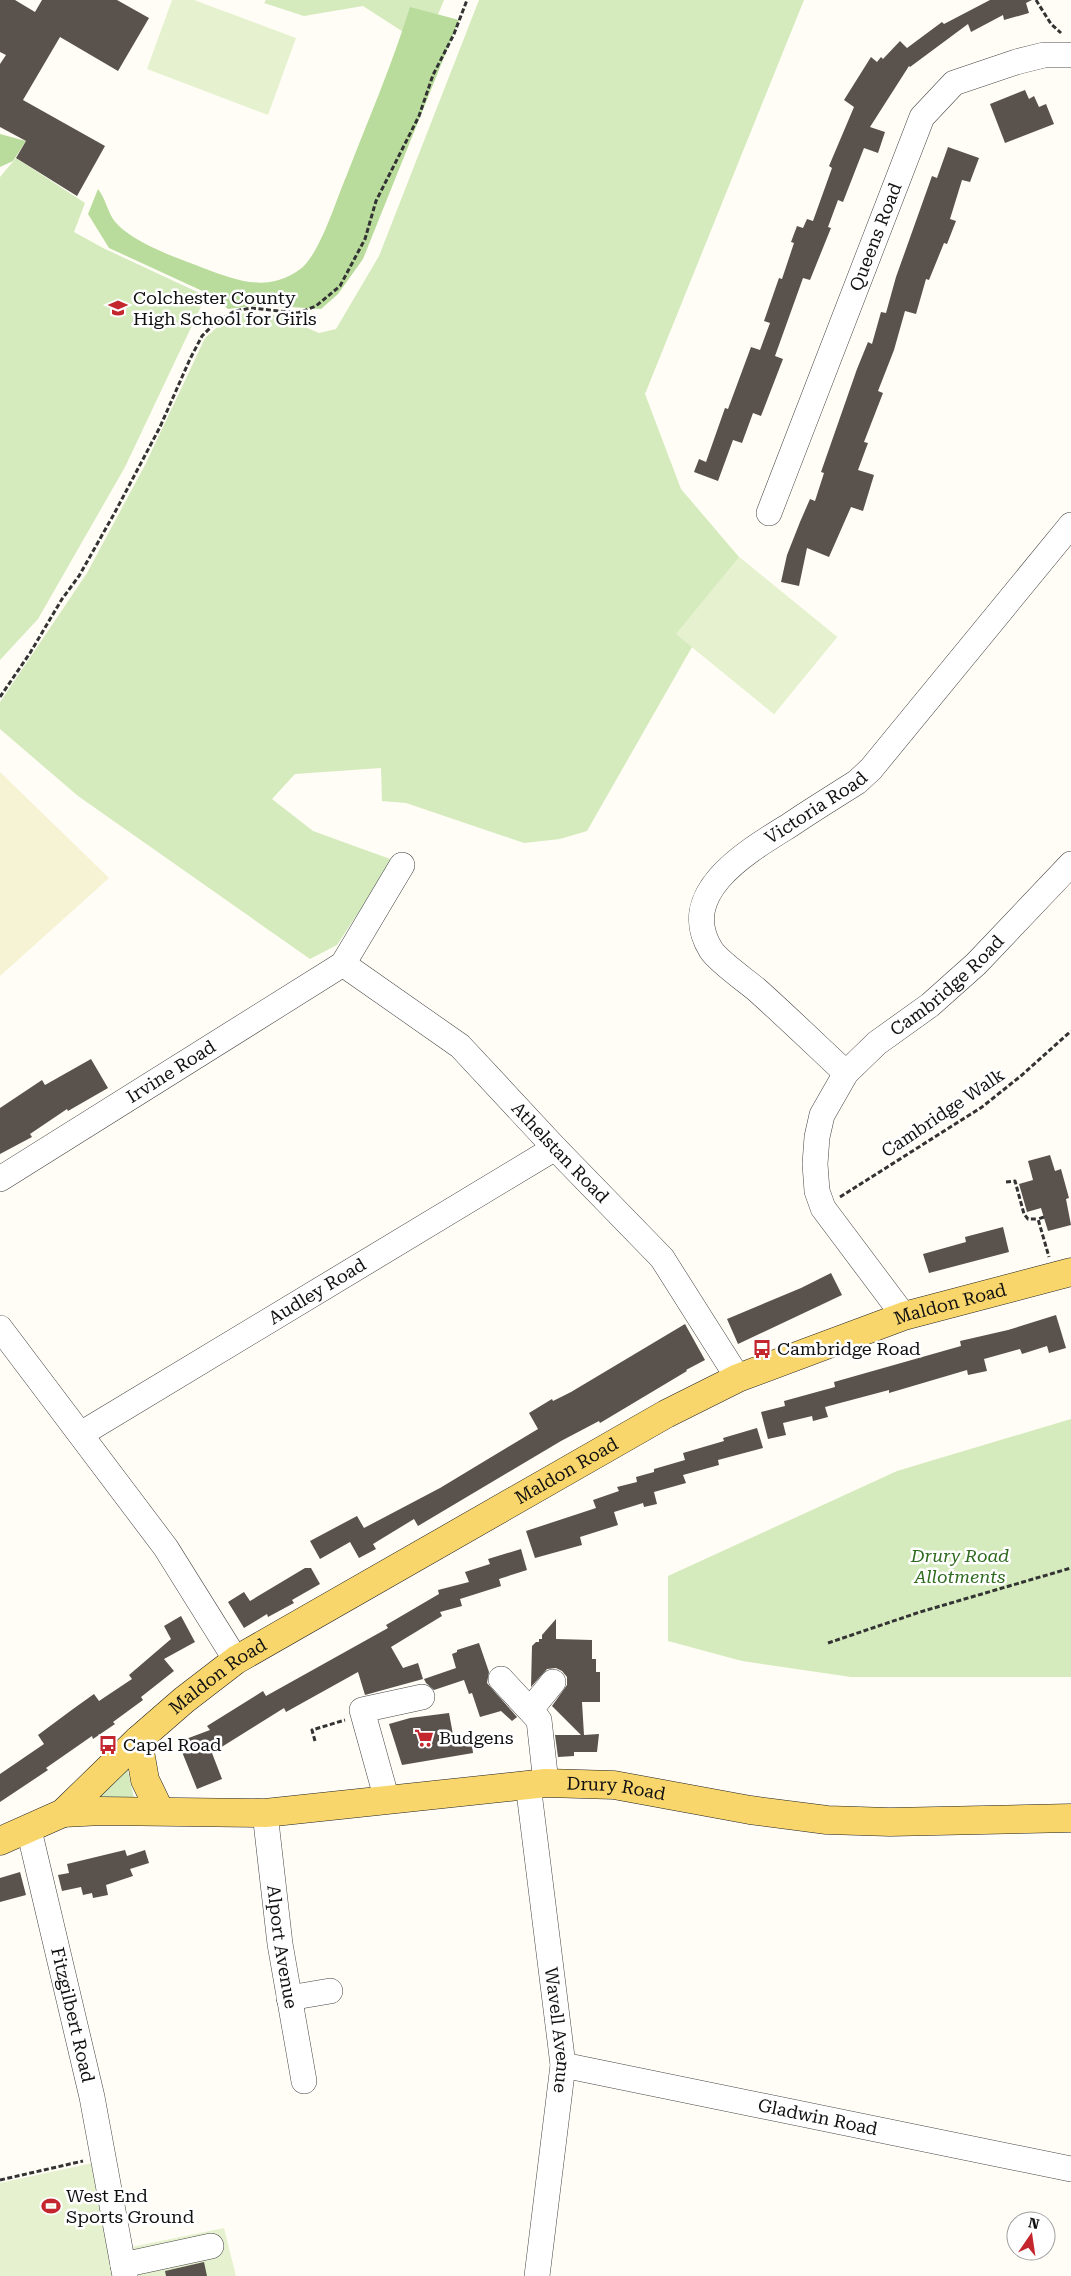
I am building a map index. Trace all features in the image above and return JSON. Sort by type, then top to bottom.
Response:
[{"type":"main road","name":"Maldon Road","points":[[63,1813],[138,1740],[184,1700],[236,1660],[603,1448],[666,1414],[738,1378],[904,1316],[1071,1272]]},
{"type":"main road","points":[[138,1740],[144,1780],[160,1811]]},
{"type":"main road","name":"Drury Road","points":[[63,1813],[160,1811],[265,1814],[537,1783],[614,1785],[750,1810],[827,1820],[890,1822],[1071,1818]]},
{"type":"main road","points":[[0,1841],[29,1830],[63,1813]]},
{"type":"street","name":"Queens Road","points":[[769,513],[922,117],[954,83],[1016,62],[1044,55],[1071,55]]},
{"type":"street","name":"Victoria Road","points":[[846,1073],[776,1007],[711,951],[702,930],[701,912],[708,894],[717,879],[749,850],[857,782],[871,769],[1071,525]]},
{"type":"street","name":"Cambridge Road","points":[[904,1316],[823,1208],[817,1191],[814,1164],[816,1137],[822,1114],[846,1073],[877,1043],[930,1005],[976,964],[1071,864]]},
{"type":"street","points":[[344,964],[402,865]]},
{"type":"street","name":"Athelstan Road","points":[[344,964],[460,1046],[555,1148],[662,1258],[738,1378]]},
{"type":"street","name":"Irvine Road","points":[[0,1178],[344,964]]},
{"type":"street","name":"Audley Road","points":[[81,1434],[555,1148]]},
{"type":"street","points":[[0,1328],[166,1548],[236,1660]]},
{"type":"street","points":[[502,1679],[512,1693],[531,1709],[553,1682]]},
{"type":"street","points":[[387,1800],[362,1710],[422,1697]]},
{"type":"street","name":"Wavell Avenue","points":[[531,1709],[539,1720],[537,1783],[563,2065],[537,2276]]},
{"type":"street","name":"Alport Avenue","points":[[265,1814],[280,1944],[304,2081]]},
{"type":"street","name":"Fitzgilbert Road","points":[[29,1830],[92,2097],[124,2271]]},
{"type":"street","points":[[289,1998],[330,1991]]},
{"type":"street","name":"Gladwin Road","points":[[563,2065],[1071,2169]]},
{"type":"street","points":[[124,2271],[211,2246]]},
{"type":"path","points":[[0,697],[30,653],[62,599],[79,576],[114,514],[160,427],[202,336],[215,323],[235,311],[251,308],[298,313],[316,306],[340,286],[364,239],[376,201],[419,116],[434,75],[454,34],[467,0]]},
{"type":"path","points":[[1036,0],[1051,24],[1061,33],[1071,55]]},
{"type":"path","name":"Cambridge Walk","points":[[823,1208],[982,1107],[1022,1075],[1071,1031]]},
{"type":"path","points":[[1006,1182],[1015,1181],[1024,1214],[1028,1219],[1038,1220],[1044,1217]]},
{"type":"path","points":[[1038,1220],[1043,1236]]},
{"type":"path","points":[[828,1643],[920,1612],[1071,1568]]},
{"type":"path","points":[[315,1741],[312,1730],[363,1715]]},
{"type":"path","points":[[0,2180],[103,2156]]},
{"type":"shaded area","points":[[0,772],[109,878],[0,976]]},
{"type":"green space","points":[[172,0],[194,0],[296,38],[268,115],[147,69]]},
{"type":"green space","points":[[266,0],[444,0],[425,46],[363,6],[304,16],[264,3]]},
{"type":"green space","points":[[479,0],[804,0],[645,394],[681,489],[739,557],[837,637],[774,714],[692,647],[587,831],[560,839],[524,843],[406,803],[382,801],[381,768],[295,774],[272,799],[313,831],[393,860],[337,945],[310,959],[78,796],[0,729],[0,702],[87,573],[145,465],[205,338],[225,320],[235,315],[247,313],[278,315],[319,333],[336,329],[379,256]]},
{"type":"green space","points":[[410,7],[459,20],[363,259],[338,294],[321,309],[259,305],[228,309],[209,294],[109,248],[88,214],[98,189],[113,219],[121,227],[143,242],[169,255],[230,277],[253,282],[276,281],[299,270],[313,253],[326,227],[388,71]]},
{"type":"green space","points":[[0,134],[26,141],[13,161],[0,167]]},
{"type":"green space","points":[[16,158],[85,203],[74,232],[103,248],[206,296],[125,467],[38,619],[0,660],[0,177]]},
{"type":"green space","points":[[739,557],[837,637],[774,714],[676,634]]},
{"type":"green space","name":"Drury Road Allotments","points":[[1071,1419],[1071,1677],[851,1677],[742,1661],[668,1641],[668,1576],[897,1471]]},
{"type":"green space","points":[[127,1767],[134,1798],[89,1798]]},
{"type":"green space","name":"West End Sports Ground","points":[[92,2163],[112,2251],[224,2228],[236,2276],[0,2276],[0,2183]]},
{"type":"building","points":[[0,0],[15,0],[35,12],[42,0],[117,0],[149,18],[118,71],[60,37],[23,100],[105,146],[77,196],[16,158],[26,141],[0,127],[0,64],[6,55],[0,52]]},
{"type":"building","points":[[990,0],[1032,0],[1026,3],[1029,13],[1004,20],[1003,15],[971,32],[968,24],[909,66],[870,127],[885,132],[878,153],[864,148],[843,202],[838,200],[828,227],[831,228],[810,280],[803,278],[775,356],[783,359],[761,416],[753,413],[742,443],[733,440],[718,481],[694,472],[699,459],[706,462],[725,408],[728,409],[751,347],[760,350],[770,323],[764,321],[779,278],[782,279],[794,243],[791,242],[797,226],[803,228],[807,219],[813,221],[832,168],[829,166],[854,107],[844,100],[871,57],[877,62],[881,57],[883,59],[900,41],[907,48],[942,22],[944,24]]},
{"type":"building","points":[[1025,90],[1029,99],[1034,96],[1039,107],[1046,104],[1054,124],[1005,143],[990,104]]},
{"type":"building","points":[[948,147],[979,158],[970,182],[962,180],[950,219],[956,221],[947,244],[944,243],[929,280],[926,279],[916,314],[905,311],[894,350],[878,391],[883,393],[864,442],[868,443],[858,470],[874,475],[863,511],[851,507],[829,557],[807,548],[799,586],[781,582],[787,555],[800,522],[810,499],[815,501],[824,473],[821,472],[857,369],[868,342],[872,344],[881,312],[886,313],[896,277],[932,176],[937,178]]},
{"type":"building","points":[[91,1059],[108,1088],[68,1111],[67,1109],[30,1134],[32,1137],[0,1154],[0,1108],[42,1080],[45,1085]]},
{"type":"building","points":[[1050,1155],[1055,1171],[1061,1169],[1069,1198],[1066,1199],[1071,1225],[1048,1231],[1041,1208],[1027,1212],[1019,1184],[1033,1180],[1028,1161]]},
{"type":"building","points":[[1003,1227],[1009,1252],[929,1273],[923,1254],[966,1242],[965,1237]]},
{"type":"building","points":[[831,1273],[842,1295],[738,1344],[727,1319],[801,1288]]},
{"type":"building","points":[[1056,1315],[1066,1348],[1049,1353],[1047,1346],[1022,1354],[1020,1349],[984,1359],[987,1371],[968,1375],[967,1370],[889,1393],[889,1390],[825,1407],[828,1417],[813,1421],[812,1416],[783,1423],[786,1435],[768,1439],[761,1412],[785,1406],[784,1401],[835,1387],[834,1382],[961,1346],[960,1341],[1008,1330]]},
{"type":"building","points":[[685,1324],[705,1360],[600,1423],[599,1421],[561,1441],[418,1526],[414,1519],[373,1544],[376,1549],[359,1558],[350,1542],[320,1559],[310,1541],[357,1516],[364,1528],[440,1488],[538,1429],[529,1413],[552,1399],[553,1401],[571,1392]]},
{"type":"building","points":[[757,1428],[763,1448],[718,1460],[719,1465],[683,1475],[686,1483],[654,1492],[657,1504],[644,1507],[643,1503],[614,1512],[618,1525],[580,1537],[582,1545],[535,1558],[526,1531],[596,1508],[593,1500],[619,1491],[617,1487],[637,1482],[636,1477],[654,1472],[654,1469],[685,1460],[683,1453],[724,1441],[723,1438]]},
{"type":"building","points":[[521,1549],[527,1570],[499,1579],[501,1586],[460,1599],[462,1606],[440,1612],[442,1616],[391,1647],[403,1668],[418,1663],[423,1679],[365,1695],[358,1672],[286,1712],[284,1708],[212,1753],[222,1779],[197,1789],[178,1742],[210,1730],[207,1726],[263,1691],[266,1696],[388,1628],[386,1625],[439,1594],[438,1590],[469,1582],[465,1572],[490,1564],[488,1559]]},
{"type":"building","points":[[305,1568],[311,1568],[320,1584],[292,1600],[294,1603],[268,1617],[267,1614],[244,1628],[228,1602],[244,1592],[250,1601]]},
{"type":"building","points":[[181,1616],[195,1642],[164,1659],[174,1671],[141,1697],[143,1700],[113,1722],[115,1724],[93,1739],[92,1736],[46,1768],[48,1770],[0,1802],[0,1774],[44,1744],[38,1735],[73,1709],[94,1694],[99,1701],[132,1679],[129,1675],[171,1639],[164,1626]]},
{"type":"building","points":[[556,1619],[556,1639],[592,1640],[592,1659],[596,1659],[596,1672],[600,1672],[600,1702],[582,1702],[584,1735],[599,1734],[597,1752],[574,1752],[574,1756],[558,1757],[555,1735],[581,1735],[552,1706],[567,1685],[567,1677],[562,1671],[556,1668],[547,1669],[531,1687],[532,1646],[539,1642],[539,1639],[542,1639],[542,1635]]},
{"type":"building","points":[[479,1643],[489,1672],[487,1683],[517,1717],[512,1721],[501,1711],[480,1717],[472,1693],[469,1694],[464,1680],[434,1690],[424,1679],[456,1668],[452,1654],[457,1652],[457,1650]]},
{"type":"building","name":"Budgens","points":[[449,1713],[454,1740],[471,1737],[473,1753],[402,1765],[389,1724],[410,1718]]},
{"type":"building","points":[[125,1850],[127,1856],[145,1850],[149,1863],[130,1869],[133,1876],[106,1885],[108,1895],[93,1898],[92,1893],[83,1895],[81,1887],[62,1891],[58,1875],[69,1873],[67,1864]]},
{"type":"building","points":[[20,1872],[26,1895],[0,1902],[0,1878]]},
{"type":"building","points":[[204,2262],[207,2276],[166,2276],[165,2271]]},
{"type":"place","name":"Colchester County High School for Girls","points":[[118,308]]},
{"type":"place","name":"Cambridge Road","points":[[762,1349]]},
{"type":"place","name":"Budgens","points":[[424,1738]]},
{"type":"place","name":"Capel Road","points":[[108,1745]]},
{"type":"place","name":"West End Sports Ground","points":[[51,2206]]}]
